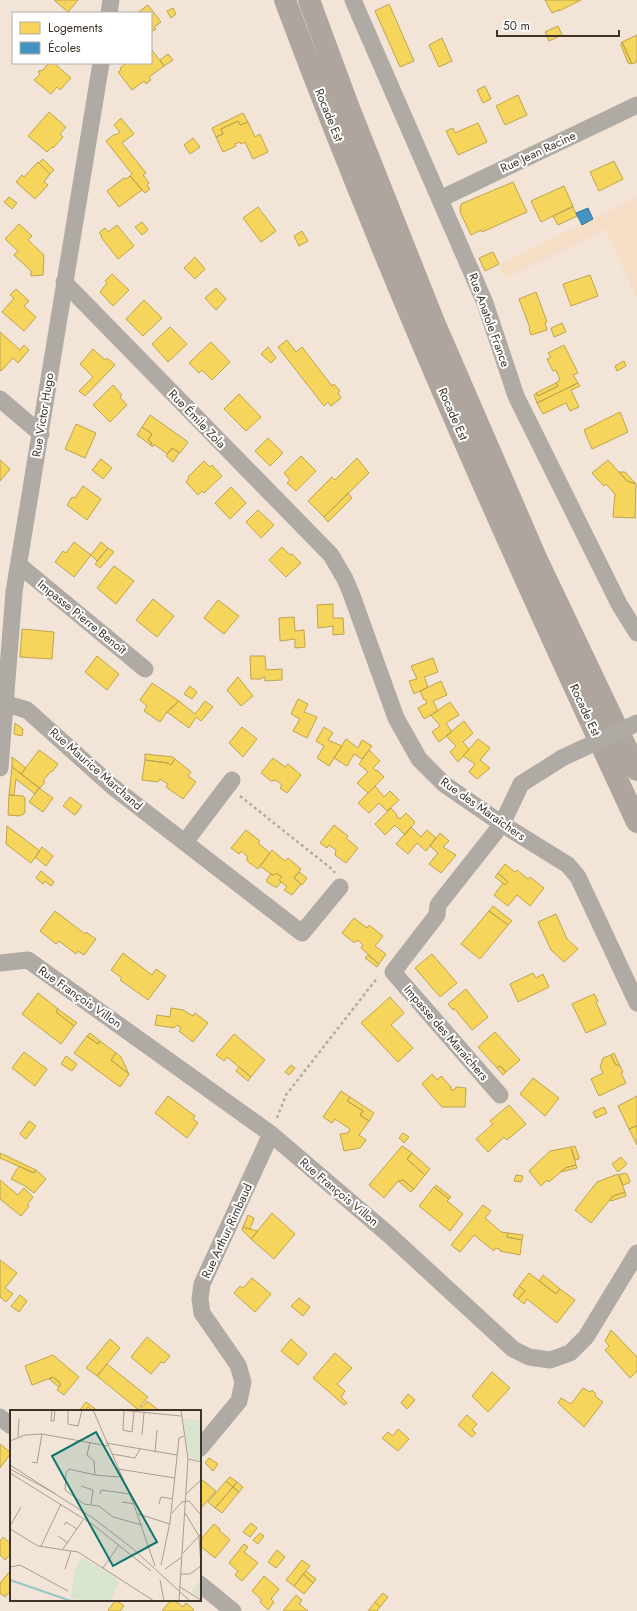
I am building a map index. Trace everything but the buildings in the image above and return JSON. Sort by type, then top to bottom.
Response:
[{"type":"highway","name":"Rocade Est","points":[[285,0],[318,89],[424,348],[563,664],[637,822]]},
{"type":"highway","name":"Rocade Est","points":[[309,0],[347,103],[434,322],[537,560],[637,770]]},
{"type":"street","points":[[109,12],[111,0]]},
{"type":"street","name":"Rue Anatole France","points":[[353,0],[485,303],[516,396],[618,604],[637,633]]},
{"type":"street","name":"Rue Victor Hugo","points":[[0,768],[14,592],[101,64]]},
{"type":"street","name":"Rue Jean Racine","points":[[440,199],[637,105]]},
{"type":"street","name":"Rue Émile Zola","points":[[64,282],[331,555]]},
{"type":"street","points":[[0,398],[41,434]]},
{"type":"street","name":"Rue des Maraîchers","points":[[331,555],[345,579],[396,718],[419,759],[444,784],[502,824],[568,865],[578,877],[637,1003]]},
{"type":"street","name":"Impasse Pierre Benoît","points":[[19,565],[145,669]]},
{"type":"street","name":"Rue Maurice Marchand","points":[[4,703],[27,710],[113,787],[302,933],[340,887]]},
{"type":"street","points":[[385,974],[437,915],[438,905],[502,824],[521,784],[562,758],[637,723]]},
{"type":"street","points":[[185,842],[230,783]]},
{"type":"street","name":"Rue François Villon","points":[[0,963],[28,960],[271,1134],[388,1234],[513,1349],[529,1357],[550,1360],[570,1353],[586,1337],[637,1253]]},
{"type":"street","name":"Impasse des Maraîchers","points":[[385,974],[500,1095]]},
{"type":"street","name":"Rue Arthur Rimbaud","points":[[201,1447],[239,1401],[243,1382],[238,1365],[202,1313],[200,1299],[202,1284],[271,1134]]},
{"type":"street","points":[[0,1417],[10,1425]]},
{"type":"street","points":[[201,1585],[233,1611]]},
{"type":"path","points":[[230,783],[333,870],[340,887]]},
{"type":"path","points":[[271,1134],[286,1095],[385,974]]},
{"type":"shaded area","points":[[637,197],[637,298],[605,229],[506,278],[499,265]]}]
